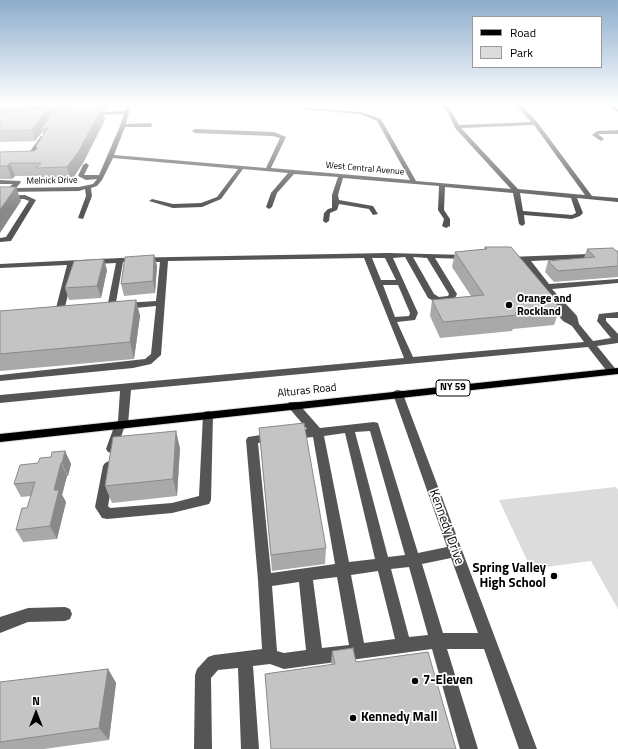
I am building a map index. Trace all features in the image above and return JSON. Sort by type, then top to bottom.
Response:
[{"type":"main road","name":"Alturas Road","points":[[0,438],[294,405],[615,372]]},
{"type":"street","points":[[0,155],[28,154],[33,151],[42,139]]},
{"type":"street","name":"Melnick Drive","points":[[0,190],[88,188],[95,185],[101,177],[118,139]]},
{"type":"street","points":[[268,169],[283,139]]},
{"type":"street","points":[[390,139],[414,182]]},
{"type":"street","points":[[468,139],[516,191],[522,224]]},
{"type":"street","points":[[547,139],[590,197]]},
{"type":"street","name":"West Central Avenue","points":[[111,156],[618,200]]},
{"type":"street","points":[[0,162],[19,161]]},
{"type":"street","points":[[86,165],[81,176],[86,178],[101,177]]},
{"type":"street","points":[[152,201],[172,206],[202,205],[219,198],[242,167]]},
{"type":"street","points":[[269,207],[274,193],[292,172]]},
{"type":"street","points":[[326,221],[327,213],[330,210],[336,209],[335,195],[341,176]]},
{"type":"street","points":[[0,182],[18,182],[10,190]]},
{"type":"street","points":[[442,185],[441,210],[447,219],[446,226]]},
{"type":"street","points":[[81,218],[89,196],[88,188]]},
{"type":"street","points":[[520,213],[572,217],[580,213],[573,196]]},
{"type":"street","points":[[0,198],[26,197],[34,200],[8,239],[0,240]]},
{"type":"street","points":[[336,202],[371,207],[376,214]]},
{"type":"street","points":[[388,255],[414,313],[412,318],[392,320]]},
{"type":"street","points":[[0,266],[120,260],[388,255],[477,258]]},
{"type":"street","points":[[408,255],[431,296],[438,300],[451,298],[452,294],[430,256]]},
{"type":"street","points":[[501,258],[525,260],[618,255]]},
{"type":"street","points":[[366,256],[410,361]]},
{"type":"street","points":[[120,260],[107,308],[160,303]]},
{"type":"street","points":[[0,378],[133,365],[148,362],[156,355],[164,260]]},
{"type":"street","points":[[525,260],[555,298],[554,304],[566,319],[575,324],[615,372]]},
{"type":"street","points":[[72,262],[60,308],[68,311],[82,310]]},
{"type":"street","points":[[546,287],[618,281]]},
{"type":"street","points":[[378,283],[401,282]]},
{"type":"street","points":[[618,315],[602,316],[601,321],[618,340]]},
{"type":"street","points":[[0,399],[591,344],[618,340]]},
{"type":"street","points":[[126,387],[121,424],[112,449],[100,507],[107,514],[172,508],[205,500],[208,415]]},
{"type":"street","name":"Kennedy Drive","points":[[398,394],[528,749]]},
{"type":"street","points":[[294,405],[313,429],[318,432],[341,567],[358,652]]},
{"type":"street","points":[[270,656],[268,580],[252,440],[374,426],[469,749]]},
{"type":"street","points":[[349,429],[404,646]]},
{"type":"street","points":[[268,580],[276,573],[383,564],[413,560],[455,551]]},
{"type":"street","points":[[268,580],[305,575],[341,567]]},
{"type":"street","points":[[305,575],[315,657]]},
{"type":"street","points":[[0,625],[28,615],[65,614]]},
{"type":"street","points":[[203,749],[203,675],[214,663],[270,656],[284,661],[438,641],[488,642]]},
{"type":"street","points":[[245,659],[250,749]]},
{"type":"green space","points":[[616,487],[618,490],[618,609],[591,561],[531,569],[499,500]]},
{"type":"building","points":[[41,139],[85,139],[79,151],[67,167],[36,168],[41,163],[10,163],[7,166],[0,166],[0,152],[34,151],[37,149],[36,146]]},
{"type":"building","points":[[0,187],[16,187],[0,210]]},
{"type":"building","points":[[485,247],[511,247],[555,299],[552,299],[560,308],[515,313],[517,315],[443,322],[432,300],[484,295],[455,252],[487,249]]},
{"type":"building","points":[[613,248],[618,251],[618,266],[558,271],[548,261],[595,257],[587,249]]},
{"type":"building","points":[[154,255],[153,281],[121,284],[125,257]]},
{"type":"building","points":[[104,259],[97,286],[65,288],[74,261]]},
{"type":"building","points":[[136,300],[130,342],[0,354],[0,311]]},
{"type":"building","points":[[304,423],[326,548],[271,555],[259,428]]},
{"type":"building","points":[[176,431],[173,479],[105,486],[113,437]]},
{"type":"building","points":[[65,451],[54,490],[59,490],[50,526],[16,530],[22,508],[27,508],[35,482],[14,484],[20,465],[38,463],[40,458],[51,457],[52,452]]},
{"type":"building","name":"Kennedy Mall","points":[[353,648],[356,662],[428,652],[456,749],[271,749],[265,674],[335,664],[332,651]]},
{"type":"building","points":[[108,669],[99,728],[0,742],[0,682]]},
{"type":"place","name":"Orange and Rockland","points":[[509,305]]},
{"type":"place","name":"Spring Valley High School","points":[[554,576]]},
{"type":"place","name":"7-Eleven","points":[[415,681]]},
{"type":"place","name":"Kennedy Mall","points":[[353,718]]}]
